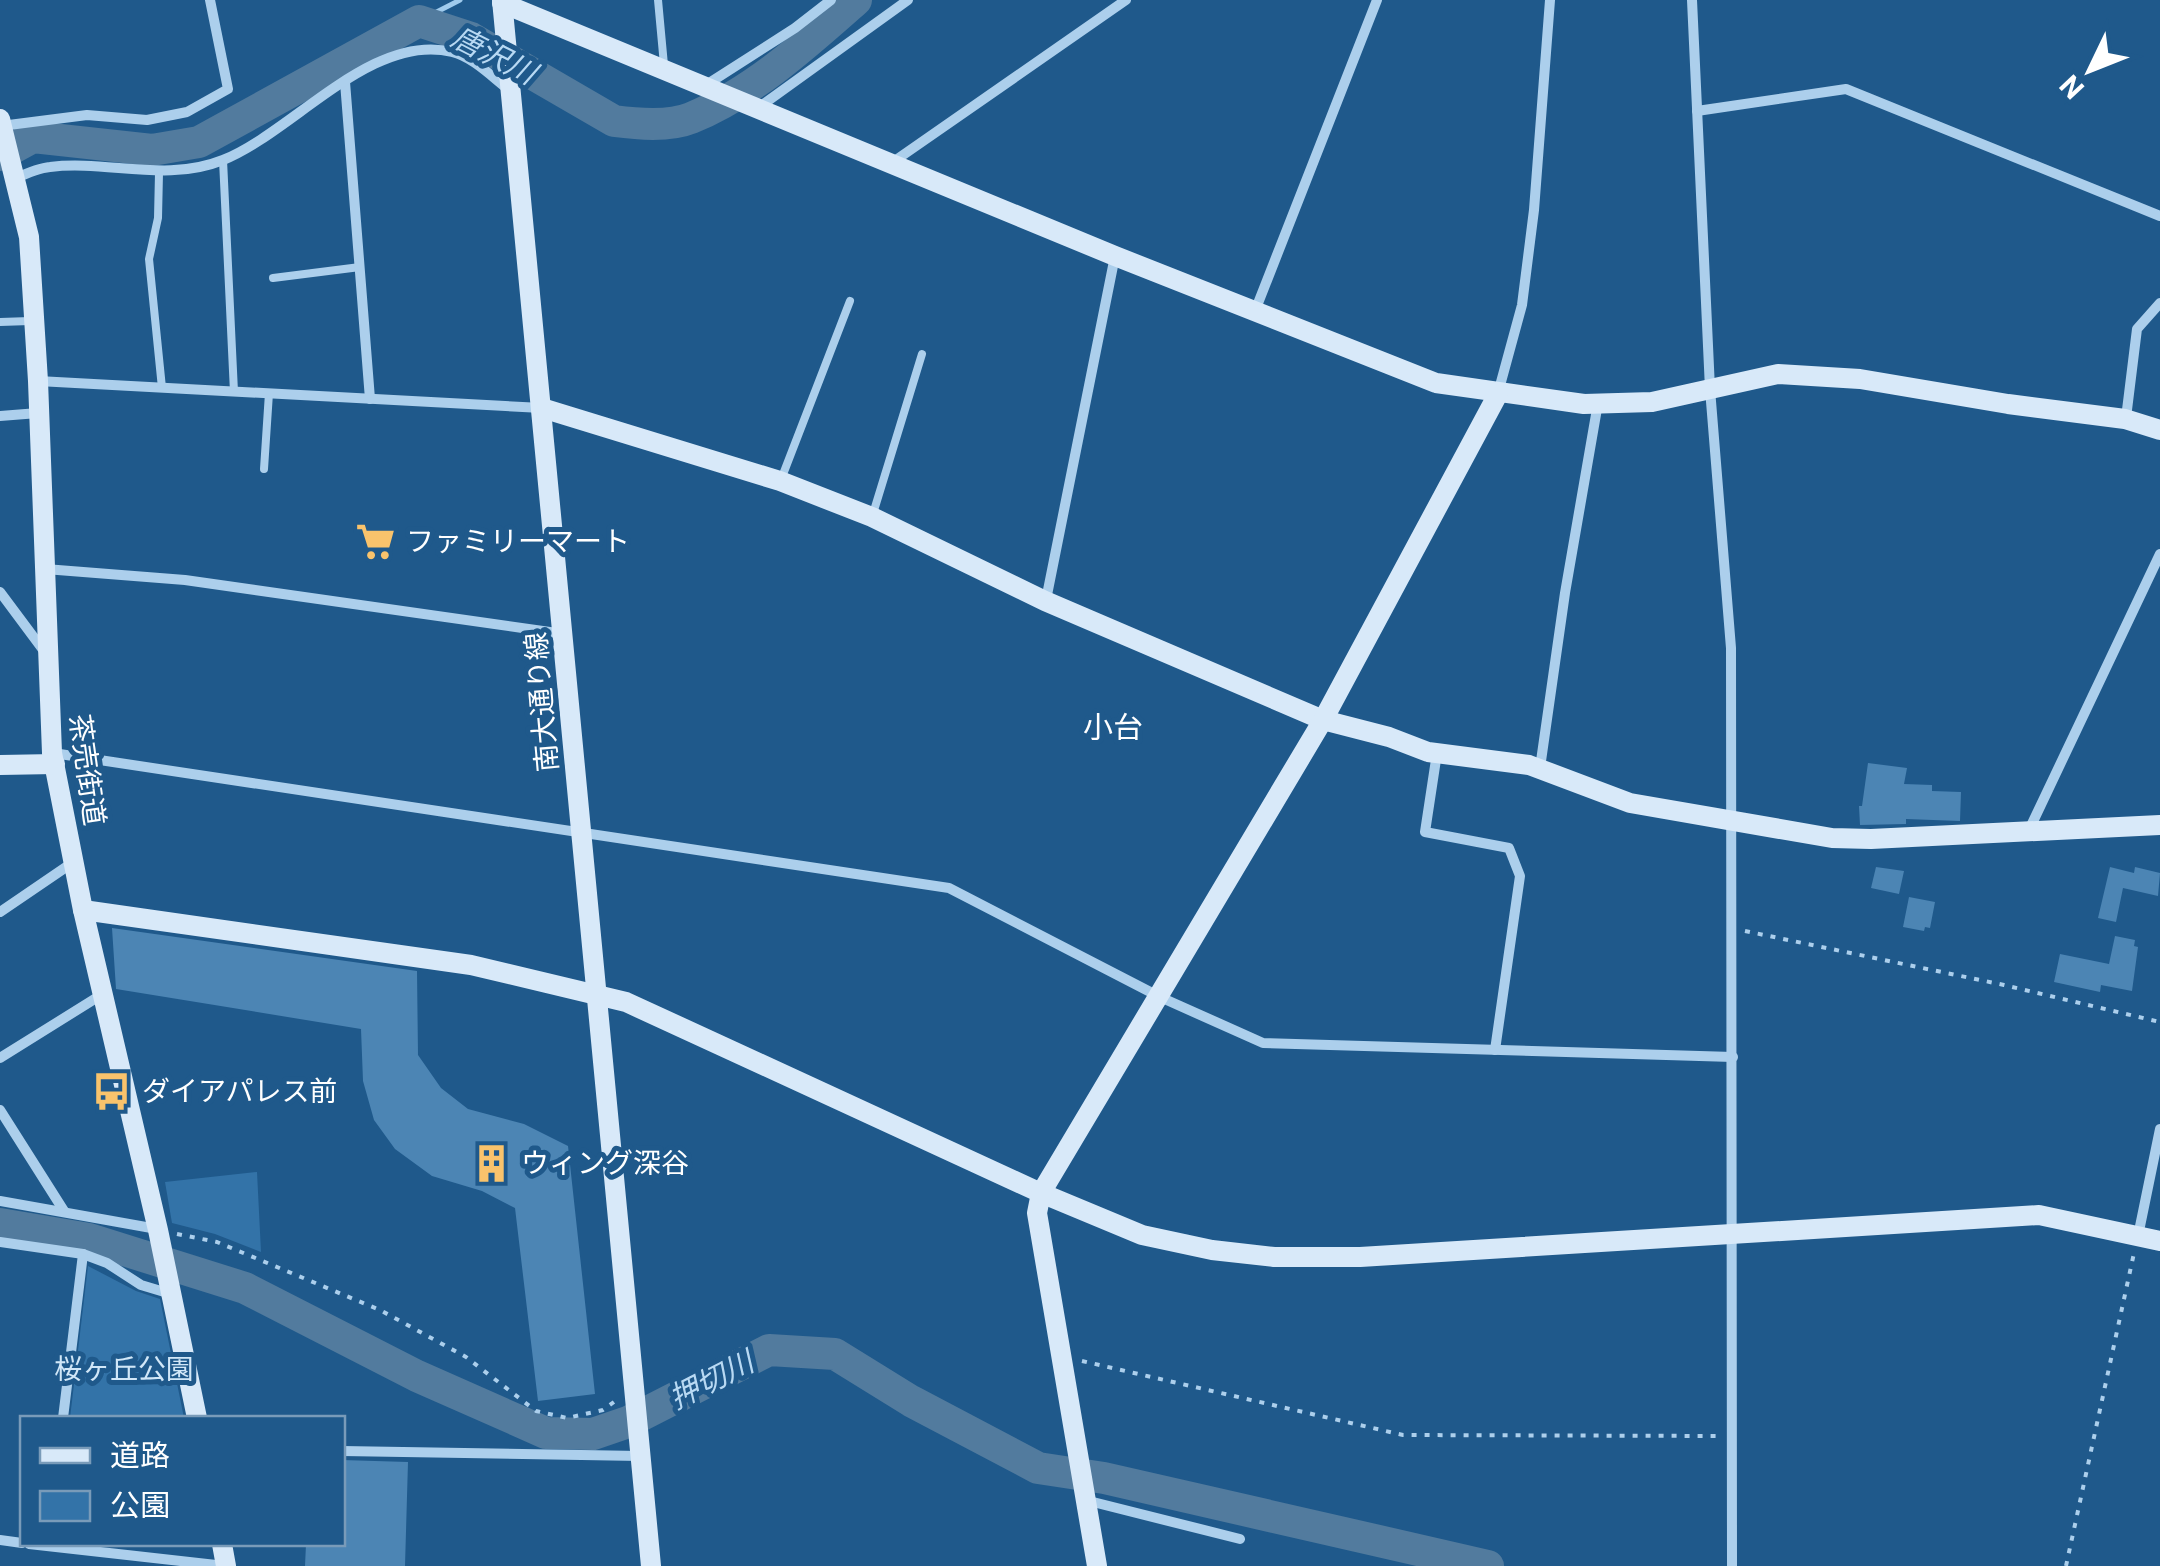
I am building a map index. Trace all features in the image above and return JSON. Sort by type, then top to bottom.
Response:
[{"type":"street","points":[[1,126],[87,115],[148,120],[187,112],[228,89],[210,0]]},
{"type":"street","points":[[708,87],[831,0]]},
{"type":"street","points":[[752,106],[908,0]]},
{"type":"street","points":[[892,162],[1126,0]]},
{"type":"street","points":[[1254,311],[1376,0]]},
{"type":"street","points":[[1097,1566],[1037,1213],[1041,1193],[1323,720],[1498,394],[1522,305],[1534,210],[1550,0]]},
{"type":"street","points":[[1692,0],[1710,388],[1731,648],[1732,1566]]},
{"type":"street","points":[[502,1],[542,9],[665,70],[1115,256],[1436,383],[1498,394],[1598,403],[1652,402],[1778,374],[1860,379],[2126,420],[2160,430]]},
{"type":"street","name":"南大通り線","points":[[502,1],[564,634],[594,996],[641,1456]]},
{"type":"street","points":[[12,174],[79,165],[159,173],[223,160],[345,82],[400,54],[425,50],[454,52],[508,83]]},
{"type":"street","points":[[345,82],[370,399]]},
{"type":"street","points":[[1697,111],[1846,89],[2160,216]]},
{"type":"street","name":"茶売街道","points":[[1,126],[29,237],[54,758],[82,910],[159,1236],[197,1416]]},
{"type":"street","points":[[1046,601],[1115,256]]},
{"type":"street","points":[[2126,420],[2137,329],[2160,303]]},
{"type":"street","points":[[38,381],[542,408],[780,481],[872,517],[1046,601],[1323,720],[1437,753],[1540,770],[1630,803],[1832,838],[1870,840],[2160,825]]},
{"type":"street","points":[[1540,770],[1564,592],[1598,403]]},
{"type":"street","points":[[0,416],[38,413]]},
{"type":"street","points":[[2029,830],[2160,554]]},
{"type":"street","points":[[44,568],[186,580],[564,634]]},
{"type":"street","points":[[0,592],[48,656]]},
{"type":"street","points":[[1437,753],[1425,832],[1508,848],[1520,876],[1495,1050]]},
{"type":"street","points":[[0,765],[54,758],[949,888],[1160,997],[1263,1044],[1733,1057]]},
{"type":"street","points":[[0,912],[73,863]]},
{"type":"street","points":[[82,910],[471,965],[626,1002],[1041,1193],[1142,1234],[1212,1250],[1274,1257],[1360,1257],[2040,1215],[2160,1241]]},
{"type":"street","points":[[0,1058],[101,994]]},
{"type":"street","points":[[0,1110],[64,1211]]},
{"type":"street","points":[[2138,1236],[2160,1128]]},
{"type":"street","points":[[0,1202],[64,1211],[159,1236]]},
{"type":"street","points":[[0,1242],[83,1254],[107,1263],[140,1285],[170,1289]]},
{"type":"street","points":[[63,1416],[83,1254]]},
{"type":"street","points":[[345,1451],[641,1456],[651,1566]]},
{"type":"street","points":[[1083,1494],[1240,1539]]},
{"type":"street","points":[[58,1546],[158,1562],[226,1566]]},
{"type":"lane","points":[[658,0],[665,70]]},
{"type":"lane","points":[[814,0],[815,13]]},
{"type":"lane","points":[[223,160],[234,392]]},
{"type":"lane","points":[[159,173],[158,218],[148,259],[162,388]]},
{"type":"lane","points":[[273,278],[360,267]]},
{"type":"lane","points":[[780,481],[850,300]]},
{"type":"lane","points":[[0,322],[34,320]]},
{"type":"lane","points":[[872,517],[922,354]]},
{"type":"lane","points":[[264,469],[269,394]]},
{"type":"path","points":[[1733,928],[2160,1022]]},
{"type":"path","points":[[159,1236],[217,1242],[380,1310],[466,1357],[536,1411],[567,1418],[603,1410],[635,1394]]},
{"type":"path","points":[[2066,1566],[2138,1236]]},
{"type":"path","points":[[1063,1357],[1403,1434],[1734,1436]]},
{"type":"green space","points":[[257,1172],[261,1252],[172,1223],[165,1182]]},
{"type":"green space","name":"桜ヶ丘公園","points":[[88,1266],[160,1299],[184,1416],[70,1416]]},
{"type":"building","points":[[1868,763],[1907,768],[1904,784],[1932,785],[1932,791],[1961,792],[1960,821],[1906,819],[1906,824],[1860,825],[1859,806]]},
{"type":"building","points":[[1876,867],[1904,871],[1899,894],[1871,888]]},
{"type":"building","points":[[2110,867],[2134,873],[2135,867],[2160,873],[2158,896],[2123,888],[2116,922],[2098,918]]},
{"type":"building","points":[[1909,897],[1935,902],[1930,928],[1925,927],[1924,931],[1903,927]]},
{"type":"building","name":"ウィング深谷","points":[[112,928],[417,971],[418,1055],[441,1088],[468,1109],[524,1124],[568,1146],[595,1394],[538,1401],[515,1208],[482,1191],[432,1176],[395,1149],[374,1120],[363,1081],[361,1029],[116,989]]},
{"type":"building","points":[[2115,936],[2135,940],[2134,946],[2138,947],[2132,991],[2101,985],[2100,992],[2054,982],[2060,954],[2109,964]]},
{"type":"building","points":[[345,1460],[408,1462],[405,1566],[305,1566],[306,1546],[345,1546]]},
{"type":"waterway","points":[[419,21],[460,0]]},
{"type":"waterway","name":"唐沢川","points":[[0,155],[33,137],[152,150],[199,142],[419,21],[471,38],[614,121],[673,123],[714,107],[758,81],[856,0]]},
{"type":"waterway","name":"押切川","points":[[0,1224],[89,1239],[245,1288],[417,1376],[546,1433],[593,1434],[628,1422],[769,1350],[835,1354],[911,1401],[1038,1468],[1104,1478],[1488,1566]]},
{"type":"place","name":"ファミリーマート","points":[[376,541]]},
{"type":"place","name":"ダイアパレス前","points":[[112,1091]]},
{"type":"place","name":"ウィング深谷","points":[[491,1163]]},
{"type":"district","name":"小台","points":[[1113,727]]}]
